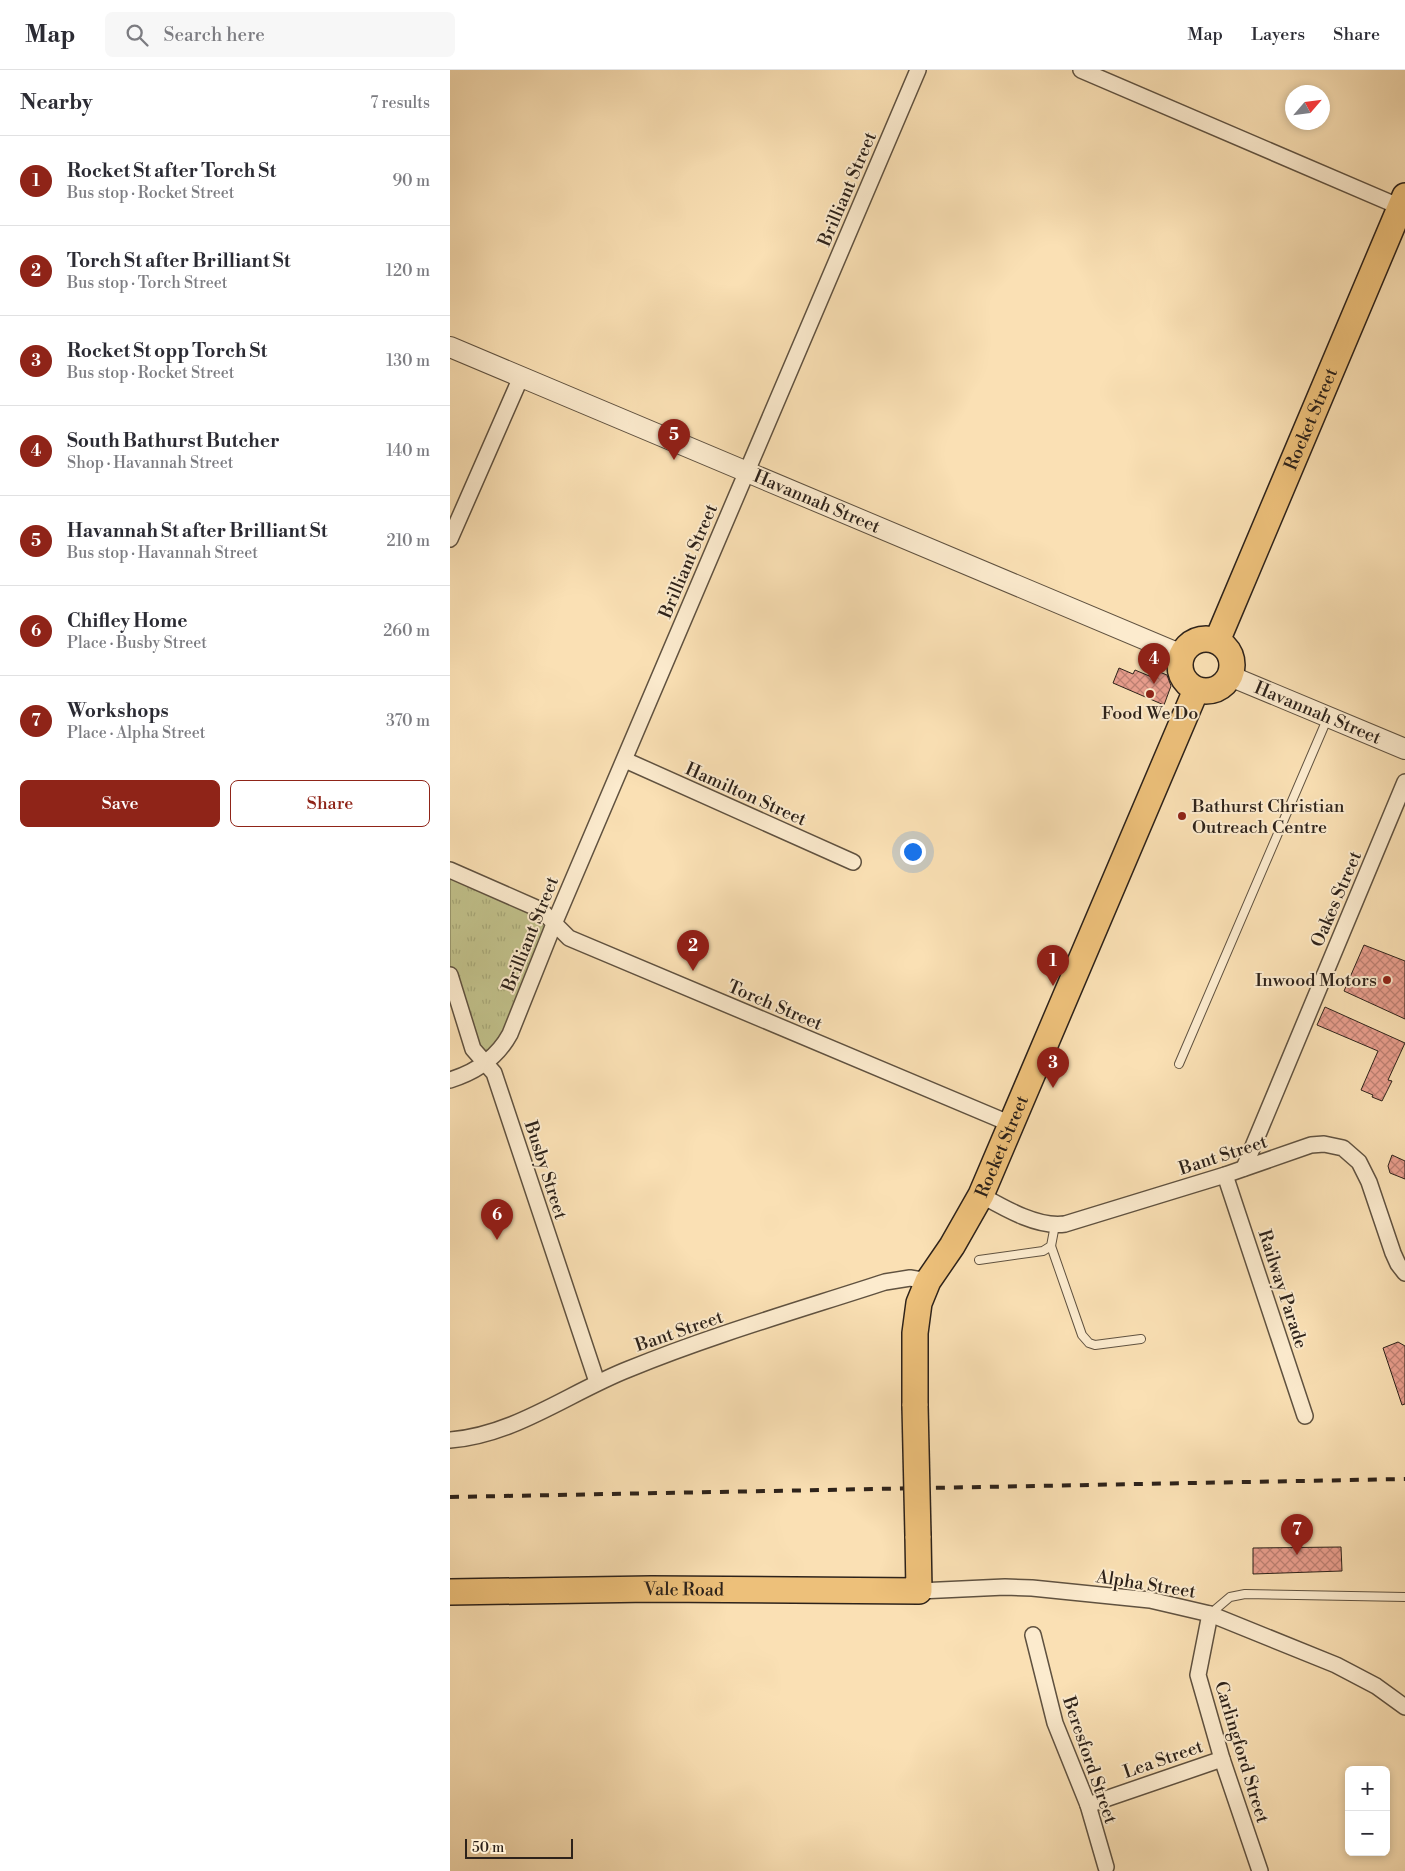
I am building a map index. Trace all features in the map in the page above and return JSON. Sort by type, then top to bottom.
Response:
[{"type":"main road","name":"Rocket Street","points":[[1217,641],[1404,204]]},
{"type":"main road","points":[[1200,639],[1217,641],[1224,646],[1232,660],[1230,676],[1219,688],[1212,691],[1196,690],[1189,685],[1180,671],[1182,655],[1186,648],[1200,639]]},
{"type":"main road","name":"Rocket Street","points":[[919,1591],[915,1333],[919,1303],[928,1281],[952,1246],[980,1195],[1012,1124],[1196,690]]},
{"type":"main road","name":"Vale Road","points":[[450,1592],[651,1589],[919,1591]]},
{"type":"street","name":"Brilliant Street","points":[[450,1080],[459,1078],[487,1063],[504,1045],[510,1034],[554,924],[918,70]]},
{"type":"street","points":[[1082,70],[1404,204]]},
{"type":"street","name":"Havannah Street","points":[[450,347],[1182,655]]},
{"type":"street","points":[[450,539],[521,377]]},
{"type":"street","name":"Havannah Street","points":[[1230,676],[1405,749]]},
{"type":"street","name":"Hamilton Street","points":[[624,760],[853,862]]},
{"type":"street","name":"Oakes Street","points":[[1244,1168],[1405,782]]},
{"type":"street","name":"Torch Street","points":[[450,870],[541,910],[569,938],[1012,1124]]},
{"type":"street","name":"Busby Street","points":[[450,975],[473,1049],[494,1072],[597,1382]]},
{"type":"street","name":"Bant Street","points":[[980,1195],[1018,1215],[1055,1225],[1066,1224],[1225,1175],[1311,1145],[1324,1144],[1343,1148],[1353,1155],[1363,1169],[1393,1253],[1405,1273]]},
{"type":"street","name":"Railway Parade","points":[[1225,1175],[1305,1416]]},
{"type":"street","name":"Bant Street","points":[[450,1440],[485,1434],[521,1421],[597,1382],[668,1353],[885,1282],[910,1278],[928,1281]]},
{"type":"street","name":"Alpha Street","points":[[919,1591],[1005,1587],[1032,1588],[1150,1600],[1210,1614],[1336,1665],[1376,1686],[1405,1707]]},
{"type":"street","name":"Carlingford Street","points":[[1210,1614],[1198,1675],[1222,1759],[1260,1871]]},
{"type":"street","name":"Beresford Street","points":[[1033,1635],[1055,1723],[1088,1805],[1106,1867]]},
{"type":"street","name":"Lea Street","points":[[1088,1805],[1222,1759]]},
{"type":"lane","points":[[1179,1064],[1328,717]]},
{"type":"lane","points":[[1055,1225],[1051,1246],[1085,1340],[1095,1345],[1141,1339]]},
{"type":"lane","points":[[979,1260],[1043,1251],[1051,1246]]},
{"type":"lane","points":[[1210,1614],[1230,1597],[1245,1594],[1405,1597]]},
{"type":"green space","points":[[450,870],[554,924],[510,1034],[487,1063],[473,1049],[450,966]]},
{"type":"building","points":[[1119,668],[1133,674],[1135,670],[1154,678],[1157,671],[1167,675],[1171,686],[1164,705],[1113,683]]},
{"type":"building","name":"Inwood Motors","points":[[1364,945],[1405,961],[1405,1019],[1344,991]]},
{"type":"building","points":[[1325,1007],[1405,1043],[1388,1080],[1392,1081],[1382,1101],[1361,1090],[1378,1051],[1317,1025]]},
{"type":"building","points":[[1392,1155],[1405,1161],[1405,1179],[1390,1173],[1388,1166]]},
{"type":"building","points":[[1398,1342],[1405,1346],[1405,1404],[1402,1405],[1383,1348]]},
{"type":"building","points":[[1341,1547],[1342,1571],[1253,1574],[1253,1548]]},
{"type":"railway","points":[[450,1497],[1405,1479]]},
{"type":"place","name":"Havannah St after Brilliant St","points":[[674,460]]},
{"type":"place","name":"South Bathurst Butcher","points":[[1154,684]]},
{"type":"place","name":"Food We Do","points":[[1150,694]]},
{"type":"place","name":"Bathurst Christian Outreach Centre","points":[[1182,816]]},
{"type":"place","name":"Torch St after Brilliant St","points":[[693,971]]},
{"type":"place","name":"Inwood Motors","points":[[1387,980]]},
{"type":"place","name":"Rocket St after Torch St","points":[[1053,986]]},
{"type":"place","name":"Rocket St opp Torch St","points":[[1053,1088]]},
{"type":"place","name":"Chifley Home","points":[[497,1240]]},
{"type":"place","name":"Workshops","points":[[1297,1555]]}]
